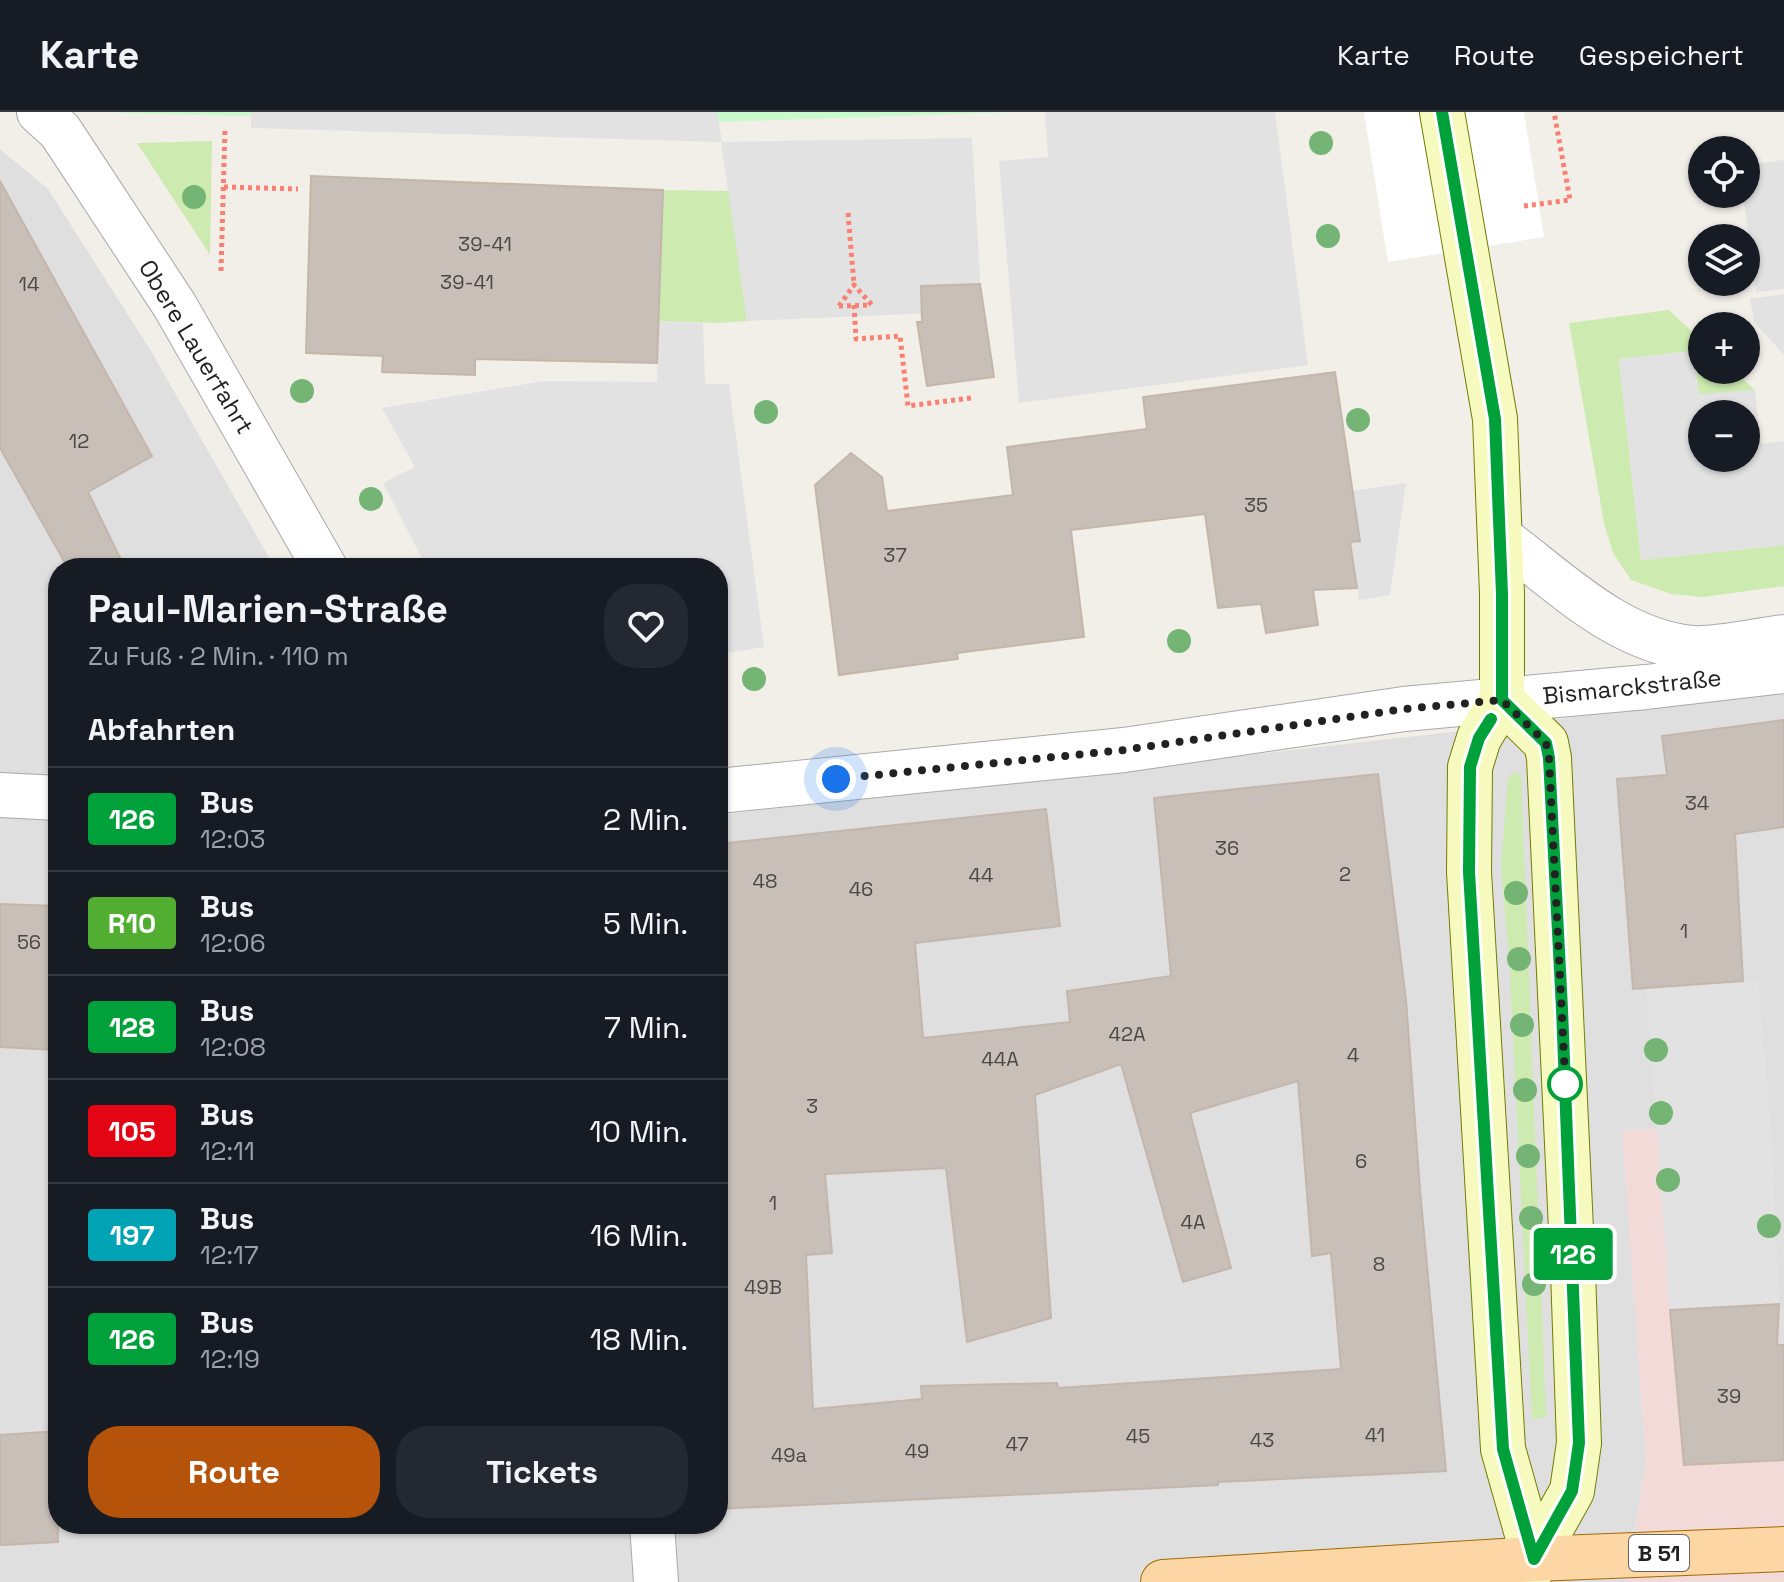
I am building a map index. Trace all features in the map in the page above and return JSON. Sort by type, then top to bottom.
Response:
[{"type":"main road","points":[[1442,112],[1495,419],[1501,538],[1502,700],[1479,738],[1470,767],[1469,872],[1503,1449],[1531,1571]]},
{"type":"main road","points":[[1502,700],[1546,743],[1549,758],[1579,1443],[1572,1491],[1531,1571]]},
{"type":"main road","name":"B 51","points":[[1163,1582],[1531,1571],[1784,1549]]},
{"type":"street","name":"Obere Lauerfahrt","points":[[50,121],[175,306],[319,558]]},
{"type":"street","name":"Bismarckstraße","points":[[1501,538],[1625,629],[1657,642],[1694,648],[1784,637]]},
{"type":"street","name":"Bismarckstraße","points":[[728,790],[1124,750],[1404,709],[1784,671]]},
{"type":"street","points":[[0,795],[48,797]]},
{"type":"street","points":[[653,1534],[656,1582]]},
{"type":"path","points":[[1524,206],[1570,200],[1554,112]]},
{"type":"path","points":[[221,274],[225,128]]},
{"type":"path","points":[[224,187],[298,189]]},
{"type":"path","points":[[848,213],[854,285],[872,305],[839,306],[854,285]]},
{"type":"path","points":[[854,305],[856,339],[900,336],[908,406],[971,398]]},
{"type":"shaded area","points":[[251,112],[717,112],[722,142],[972,138],[982,311],[747,321],[721,142],[251,128]]},
{"type":"shaded area","points":[[1045,112],[1275,112],[1308,365],[1019,403],[999,161],[1048,157]]},
{"type":"shaded area","points":[[0,149],[48,189],[151,351],[269,558],[48,558],[48,1534],[728,1534],[728,814],[1496,727],[1784,690],[1784,1345],[1777,1345],[1779,1304],[1770,1121],[1623,1131],[1646,1462],[1627,1582],[0,1582]]},
{"type":"shaded area","points":[[1784,160],[1784,289],[1760,292],[1760,224],[1747,224],[1745,208],[1760,208],[1760,163]]},
{"type":"shaded area","points":[[1784,294],[1784,355],[1760,329],[1760,312],[1752,312],[1750,299]]},
{"type":"shaded area","points":[[659,321],[703,323],[705,384],[729,384],[764,647],[728,653],[728,558],[422,558],[383,483],[415,467],[382,408],[544,381],[657,382]]},
{"type":"shaded area","points":[[1688,352],[1688,384],[1698,384],[1699,394],[1755,390],[1756,400],[1688,400],[1688,472],[1760,472],[1760,435],[1761,444],[1784,441],[1784,545],[1641,560],[1619,359]]},
{"type":"shaded area","points":[[1406,483],[1390,595],[1359,600],[1350,542],[1359,541],[1352,491]]},
{"type":"shaded area","points":[[1758,980],[1770,1121],[1779,1304],[1670,1310],[1646,988]]},
{"type":"shaded area","points":[[1770,1121],[1779,1304],[1777,1344],[1784,1345],[1784,1582],[1627,1582],[1646,1462],[1622,1131]]},
{"type":"green space","points":[[251,112],[251,116],[118,113]]},
{"type":"green space","points":[[717,112],[1013,112],[719,122]]},
{"type":"green space","points":[[212,141],[210,255],[137,143]]},
{"type":"green space","points":[[663,190],[729,191],[747,321],[659,321]]},
{"type":"green space","points":[[1669,310],[1688,328],[1688,352],[1619,359],[1641,560],[1784,545],[1784,586],[1703,597],[1671,594],[1631,580],[1613,553],[1604,523],[1569,323]]},
{"type":"green space","points":[[1698,384],[1748,384],[1755,390],[1699,395]]},
{"type":"green space","points":[[1515,772],[1521,775],[1546,1417],[1532,1419],[1509,957],[1501,866],[1508,777]]},
{"type":"pier","points":[[1364,112],[1524,112],[1544,237],[1388,262]]},
{"type":"building","points":[[311,176],[663,190],[657,363],[475,359],[475,375],[382,372],[383,356],[306,353]]},
{"type":"building","points":[[0,181],[152,456],[88,492],[120,558],[62,558],[0,448]]},
{"type":"building","points":[[980,284],[994,377],[927,386],[917,322],[922,322],[921,286]]},
{"type":"building","points":[[1335,372],[1360,541],[1350,542],[1357,588],[1313,590],[1318,625],[1266,633],[1261,604],[1218,608],[1205,514],[1071,530],[1084,637],[957,653],[958,659],[839,675],[815,485],[851,453],[882,477],[887,511],[1013,495],[1007,447],[1147,429],[1143,397]]},
{"type":"building","points":[[1784,720],[1784,827],[1735,834],[1743,981],[1633,989],[1617,779],[1667,775],[1662,736]]},
{"type":"building","points":[[1378,774],[1406,1000],[1446,1471],[728,1509],[728,843],[1046,809],[1060,926],[915,943],[923,1038],[1070,1022],[1067,991],[1171,976],[1154,798]],"holes":[[[1121,1064],[1183,1282],[1231,1268],[1190,1113],[1298,1081],[1312,1256],[1331,1253],[1341,1369],[1058,1388],[1057,1383],[921,1386],[922,1399],[813,1409],[806,1255],[832,1253],[825,1174],[946,1168],[967,1342],[1051,1318],[1035,1095]]]},
{"type":"building","points":[[0,904],[48,906],[48,1050],[0,1047]]},
{"type":"building","points":[[1779,1304],[1777,1345],[1784,1345],[1784,1460],[1684,1465],[1670,1310]]},
{"type":"building","points":[[48,1432],[48,1534],[58,1534],[58,1542],[0,1545],[0,1435]]},
{"type":"bus line","name":"126","points":[[1442,112],[1495,419],[1501,538],[1502,700],[1546,743],[1549,758],[1579,1443],[1572,1491],[1534,1559],[1503,1449],[1469,872],[1470,767],[1479,738],[1491,719]]},
{"type":"route","points":[[836,779],[1124,750],[1404,709],[1502,700],[1546,743],[1549,758],[1566,1097],[1565,1084]]}]
